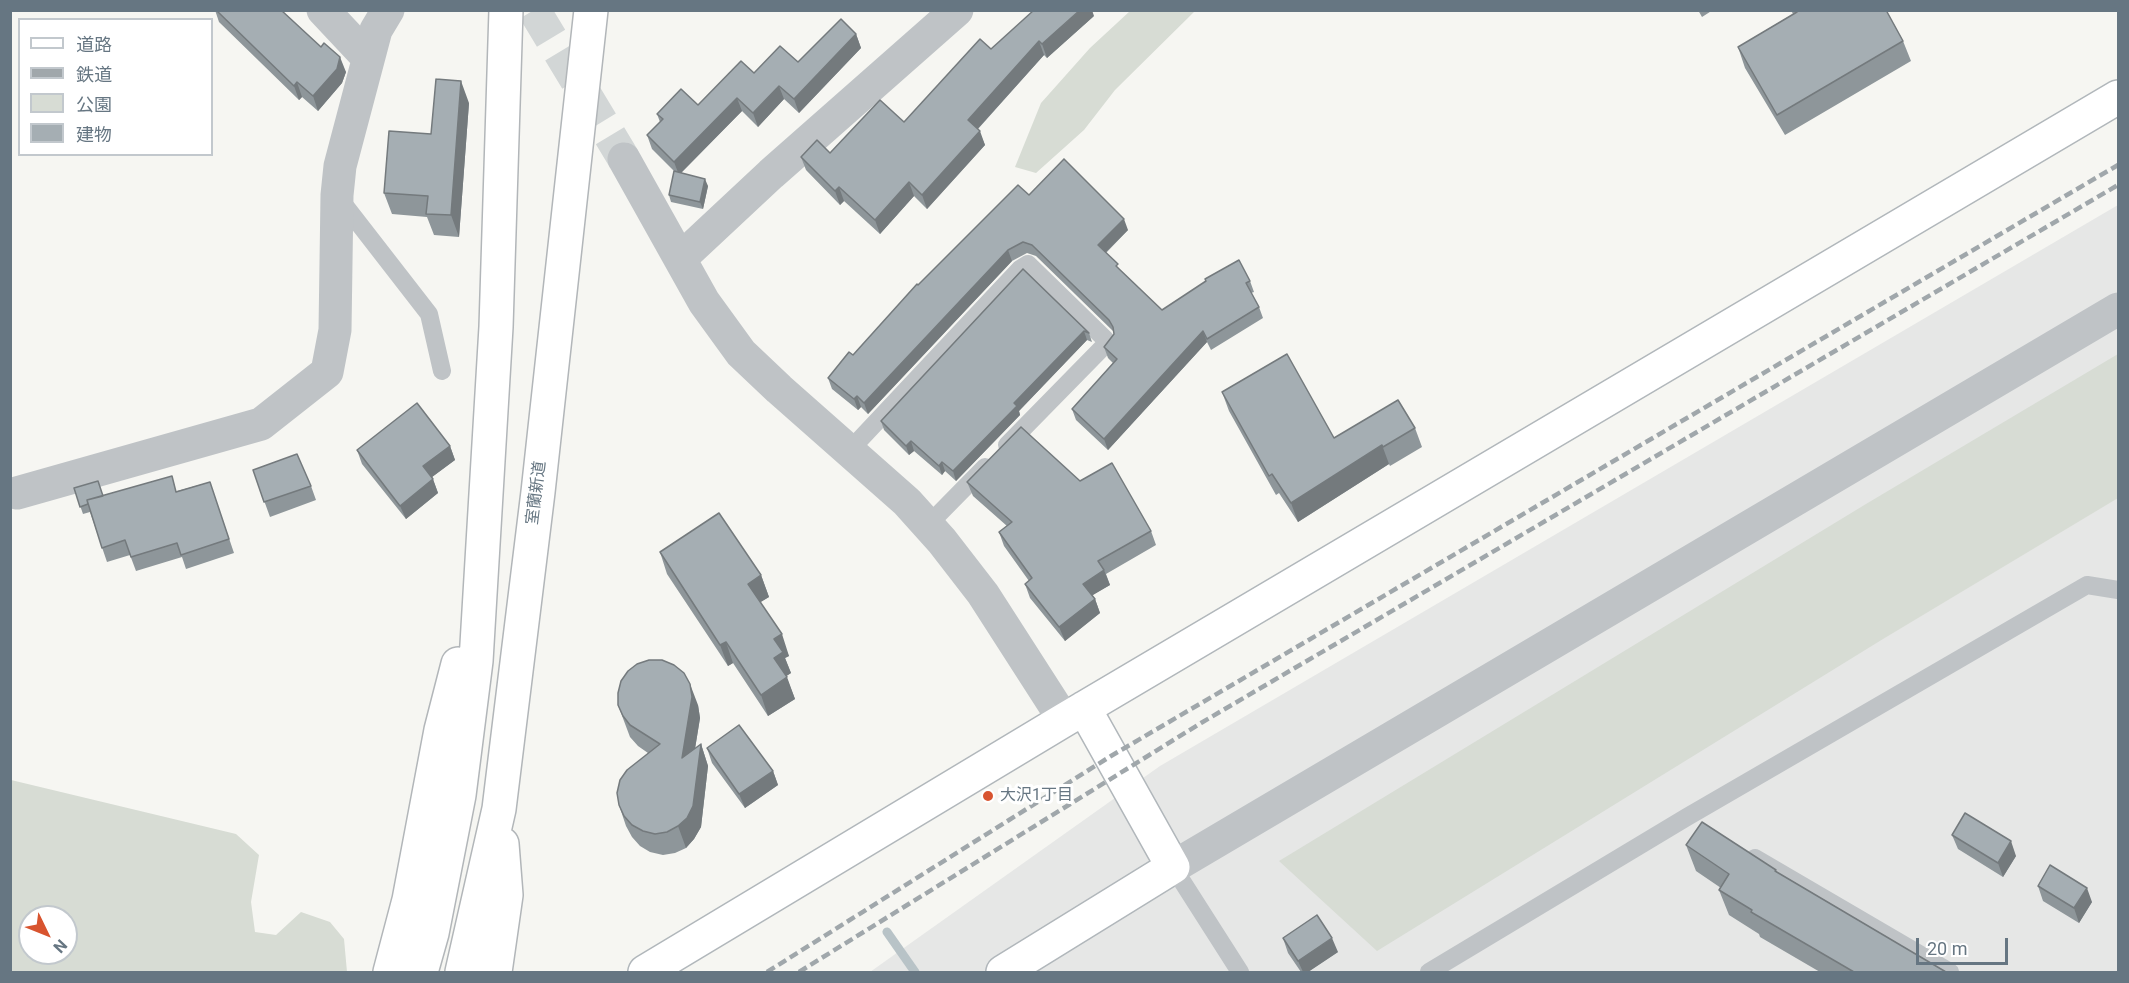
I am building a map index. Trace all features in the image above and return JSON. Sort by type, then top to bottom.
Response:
[{"type":"main road","points":[[421,972],[432,933],[459,795],[476,662],[496,327],[506,10]]},
{"type":"main road","name":"室蘭新道","points":[[462,972],[500,809],[538,492],[591,10]]},
{"type":"main road","points":[[645,972],[1074,714],[2118,97]]},
{"type":"main road","points":[[390,972],[409,900],[441,730],[480,580]]},
{"type":"main road","points":[[1003,972],[1173,867],[1074,714]]},
{"type":"main road","points":[[495,972],[506,895],[500,809]]},
{"type":"street","points":[[323,10],[368,58]]},
{"type":"street","points":[[17,493],[261,424],[327,372],[335,330],[337,195],[340,166],[376,30],[388,10]]},
{"type":"street","points":[[681,259],[771,174],[957,10]]},
{"type":"street","points":[[624,159],[704,302],[741,352],[778,389],[907,502],[983,594],[1074,714]]},
{"type":"street","points":[[1173,867],[2118,309]]},
{"type":"lane","points":[[337,195],[429,314],[442,371]]},
{"type":"lane","points":[[850,450],[1020,269],[1028,264],[1105,339],[1107,344],[928,525]]},
{"type":"lane","points":[[1429,972],[1687,817],[2087,585],[2118,590]]},
{"type":"lane","points":[[1687,817],[1707,829]]},
{"type":"lane","points":[[1737,847],[1950,972]]},
{"type":"lane","points":[[1173,867],[1240,972]]},
{"type":"shaded area","points":[[2118,205],[2118,972],[870,972],[1160,766]]},
{"type":"green space","points":[[1130,11],[1195,11],[1115,90],[1084,130],[1036,173],[1015,167],[1041,103],[1090,48]]},
{"type":"green space","points":[[2118,354],[2118,498],[1883,639],[1377,951],[1279,861],[1866,504]]},
{"type":"green space","points":[[11,780],[236,834],[259,855],[251,902],[255,932],[276,935],[301,912],[330,922],[344,939],[347,972],[11,972]]},
{"type":"building","points":[[216,10],[281,10],[321,47],[324,43],[340,57],[337,69],[313,96],[297,82],[294,86]]},
{"type":"building","points":[[1034,10],[1080,10],[1042,44],[1039,41],[968,120],[980,131],[922,195],[909,182],[875,220],[839,187],[835,191],[801,157],[817,140],[830,153],[880,100],[904,122],[980,39],[991,49]]},
{"type":"building","points":[[1796,10],[1886,10],[1903,41],[1777,115],[1738,47],[1797,12]]},
{"type":"building","points":[[841,19],[856,34],[794,99],[779,86],[753,113],[737,98],[674,162],[647,135],[663,119],[657,114],[681,89],[698,105],[741,61],[754,73],[780,46],[798,62]]},
{"type":"building","points":[[436,79],[461,81],[451,215],[426,214],[428,196],[384,193],[389,131],[431,134]]},
{"type":"building","points":[[1064,159],[1124,219],[1098,245],[1118,264],[1116,266],[1162,310],[1206,281],[1205,279],[1239,260],[1250,281],[1246,283],[1259,307],[1207,339],[1203,331],[1104,439],[1072,409],[1117,359],[1104,347],[1114,334],[1113,327],[1109,320],[1032,245],[1023,242],[1008,250],[864,403],[857,396],[854,399],[828,378],[849,352],[853,355],[917,284],[1018,185],[1029,195]]},
{"type":"building","points":[[674,171],[705,179],[700,202],[669,195]]},
{"type":"building","points":[[1023,269],[1089,333],[1084,331],[1014,403],[1017,406],[953,471],[942,462],[939,466],[911,441],[906,446],[881,421]]},
{"type":"building","points":[[1287,354],[1334,438],[1398,400],[1415,428],[1383,447],[1382,445],[1291,503],[1272,474],[1269,476],[1222,392]]},
{"type":"building","points":[[417,403],[450,446],[423,466],[433,479],[400,506],[357,450]]},
{"type":"building","points":[[1021,427],[1080,481],[1112,463],[1151,531],[1098,561],[1104,570],[1083,584],[1095,599],[1059,627],[1025,584],[1032,578],[999,532],[1012,522],[967,482]]},
{"type":"building","points":[[297,454],[311,486],[264,502],[253,470]]},
{"type":"building","points":[[172,476],[176,492],[210,482],[229,539],[181,555],[177,543],[131,557],[125,540],[102,548],[87,500]]},
{"type":"building","points":[[98,481],[103,496],[87,500],[88,504],[80,507],[74,488]]},
{"type":"building","points":[[719,513],[761,575],[748,584],[782,634],[774,639],[783,652],[774,658],[787,677],[761,695],[726,642],[720,645],[660,552]]},
{"type":"building","points":[[649,660],[662,660],[674,665],[684,673],[690,684],[692,697],[682,758],[701,744],[693,806],[687,818],[667,832],[655,834],[632,825],[624,816],[617,793],[620,780],[627,770],[660,744],[630,725],[618,705],[621,681],[637,664]]},
{"type":"building","points":[[739,725],[773,771],[739,794],[707,748]]},
{"type":"building","points":[[1965,813],[2011,841],[1998,863],[1952,835]]},
{"type":"building","points":[[1702,822],[1775,871],[1946,972],[1854,972],[1751,912],[1752,910],[1719,890],[1729,874],[1686,845]]},
{"type":"building","points":[[2050,865],[2087,888],[2074,908],[2038,886]]},
{"type":"building","points":[[1317,915],[1332,938],[1298,961],[1283,938]]},
{"type":"waterway","points":[[887,932],[915,972]]},
{"type":"tunnel","points":[[534,10],[624,159]]},
{"type":"railway","points":[[767,972],[1111,756],[2118,165]]},
{"type":"railway","points":[[799,972],[1201,723],[2118,185]]},
{"type":"place","name":"大沢1丁目","points":[[988,796]]}]
